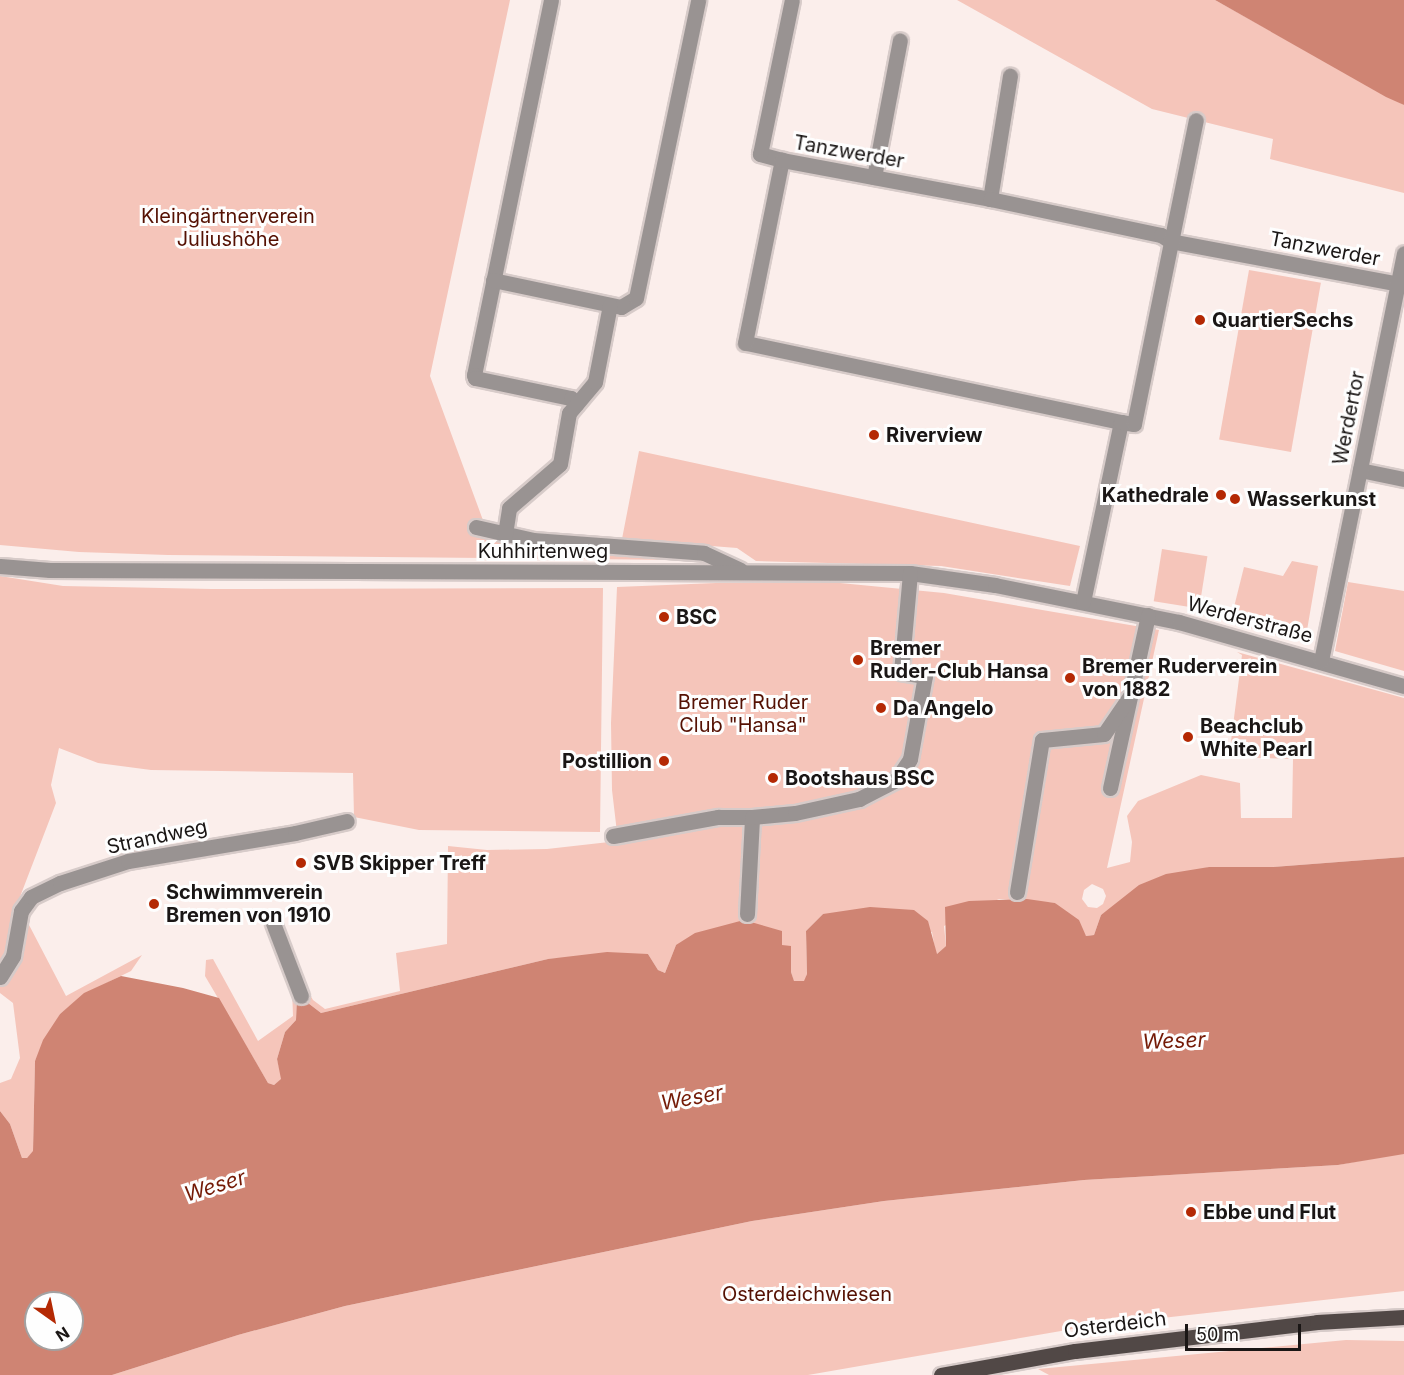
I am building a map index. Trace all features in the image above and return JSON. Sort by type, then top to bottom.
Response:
[{"type":"main road","name":"Osterdeich","points":[[941,1375],[1075,1351],[1317,1322],[1404,1317]]},
{"type":"street","points":[[551,0],[475,378],[571,398],[577,404]]},
{"type":"street","points":[[493,280],[610,305],[627,305],[639,292],[698,0]]},
{"type":"street","points":[[782,160],[760,154],[792,0]]},
{"type":"street","points":[[874,177],[900,40]]},
{"type":"street","points":[[990,199],[1010,76]]},
{"type":"street","points":[[1083,602],[1121,422],[1134,423],[1196,120]]},
{"type":"street","name":"Tanzwerder","points":[[1121,422],[745,343],[782,160],[990,199],[1161,235],[1170,241],[1401,284]]},
{"type":"street","name":"Werdertor","points":[[1321,662],[1401,284],[1404,253]]},
{"type":"street","points":[[505,534],[510,508],[560,464],[569,413],[595,382],[610,305]]},
{"type":"street","points":[[1360,470],[1404,479]]},
{"type":"street","points":[[476,527],[533,540],[704,553],[743,572]]},
{"type":"street","name":"Kuhhirtenweg","points":[[0,566],[62,570],[910,573],[995,585],[1083,602]]},
{"type":"street","points":[[613,836],[718,817],[795,813],[860,799],[896,780],[910,759],[925,676],[901,672],[910,573]]},
{"type":"street","name":"Werderstraße","points":[[1083,602],[1148,615],[1404,686]]},
{"type":"street","points":[[1110,788],[1148,615]]},
{"type":"street","points":[[1017,892],[1042,740],[1104,734],[1130,696]]},
{"type":"street","points":[[747,914],[752,817]]},
{"type":"street","name":"Strandweg","points":[[0,977],[13,956],[21,910],[31,897],[60,883],[128,861],[296,833],[347,821]]},
{"type":"street","points":[[273,923],[301,996]]},
{"type":"green space","name":"Kleingärtnerverein Juliushöhe","points":[[0,0],[510,0],[430,376],[484,523],[475,534],[513,547],[681,555],[680,560],[168,555],[79,552],[0,545]]},
{"type":"green space","points":[[957,0],[1215,0],[1404,105],[1404,193],[1270,159],[1273,139],[1152,109]]},
{"type":"green space","points":[[1249,270],[1321,283],[1291,452],[1219,439]]},
{"type":"green space","points":[[639,451],[1080,546],[1070,586],[941,566],[756,561],[737,548],[622,539]]},
{"type":"green space","points":[[1162,549],[1207,556],[1199,609],[1154,601]]},
{"type":"green space","points":[[1292,561],[1318,566],[1305,642],[1230,623],[1244,567],[1283,576]]},
{"type":"green space","points":[[0,576],[63,586],[212,589],[603,588],[600,832],[419,830],[354,817],[353,773],[151,770],[98,763],[59,748],[51,785],[56,803],[18,902],[7,956],[0,963]]},
{"type":"green space","points":[[1348,582],[1404,591],[1404,671],[1335,651]]},
{"type":"green space","name":"Bremer Ruder Club \"Hansa\"","points":[[716,583],[840,583],[944,593],[1159,630],[1107,868],[1130,862],[1132,842],[1127,816],[1138,801],[1201,775],[1240,783],[1241,818],[1292,818],[1293,759],[1229,757],[1242,655],[1237,652],[1404,698],[1404,857],[1273,867],[1209,867],[1118,904],[1101,915],[1094,935],[1086,936],[1055,903],[999,899],[944,926],[946,946],[936,955],[932,932],[823,914],[806,931],[807,974],[805,981],[794,982],[791,972],[790,946],[676,945],[665,973],[658,970],[648,954],[548,959],[321,1013],[308,1003],[305,995],[297,998],[296,1020],[285,1032],[277,1059],[282,1079],[274,1085],[268,1083],[205,976],[206,960],[213,959],[258,1041],[293,1016],[292,988],[303,983],[313,1000],[325,1009],[400,991],[396,953],[447,944],[448,846],[487,850],[547,849],[618,841],[612,790],[611,723],[617,587]],"holes":[[[1092,884],[1103,889],[1106,896],[1103,904],[1097,908],[1088,907],[1082,899],[1084,890]]]},
{"type":"green space","points":[[28,923],[66,996],[142,955],[131,971],[84,994],[60,1014],[35,1061],[33,1152],[27,1158],[22,1158],[10,1124],[0,1111],[0,1083],[11,1079],[20,1058],[13,1003],[0,993],[0,984],[18,963]]},
{"type":"green space","name":"Osterdeichwiesen","points":[[1404,1154],[1404,1291],[1090,1326],[808,1375],[112,1375],[238,1335],[345,1306],[752,1221],[884,1201],[1084,1180],[1338,1165]]},
{"type":"green space","points":[[1346,1340],[1404,1341],[1404,1375],[1049,1375],[1038,1369]]},
{"type":"water","points":[[1215,0],[1404,0],[1404,105],[1386,97]]},
{"type":"water","name":"Weser","points":[[1404,857],[1404,1154],[1338,1165],[1084,1180],[884,1201],[752,1221],[345,1306],[238,1335],[112,1375],[0,1375],[0,1111],[10,1124],[22,1158],[27,1158],[33,1151],[35,1061],[43,1040],[60,1014],[84,993],[121,976],[183,988],[219,998],[268,1083],[274,1085],[281,1079],[277,1059],[285,1032],[296,1020],[297,998],[305,995],[308,1003],[321,1013],[548,959],[607,952],[648,954],[658,970],[665,973],[676,945],[695,933],[744,920],[782,931],[782,945],[791,946],[791,972],[794,981],[804,981],[807,974],[806,931],[823,914],[870,907],[914,910],[928,921],[937,954],[946,946],[945,907],[969,901],[1027,899],[1055,903],[1079,920],[1086,936],[1094,935],[1101,915],[1139,885],[1166,874],[1209,867],[1273,867]]},
{"type":"place","name":"QuartierSechs","points":[[1200,320]]},
{"type":"place","name":"Riverview","points":[[874,435]]},
{"type":"place","name":"Kathedrale","points":[[1221,495]]},
{"type":"place","name":"Wasserkunst","points":[[1235,499]]},
{"type":"place","name":"BSC","points":[[664,617]]},
{"type":"place","name":"Bremer Ruder-Club Hansa","points":[[858,660]]},
{"type":"place","name":"Bremer Ruderverein von 1882","points":[[1070,678]]},
{"type":"place","name":"Da Angelo","points":[[881,708]]},
{"type":"place","name":"Beachclub White Pearl","points":[[1188,737]]},
{"type":"place","name":"Postillion","points":[[664,761]]},
{"type":"place","name":"Bootshaus BSC","points":[[773,778]]},
{"type":"place","name":"SVB Skipper Treff","points":[[301,863]]},
{"type":"place","name":"Schwimmverein Bremen von 1910","points":[[154,904]]},
{"type":"place","name":"Ebbe und Flut","points":[[1191,1212]]}]
